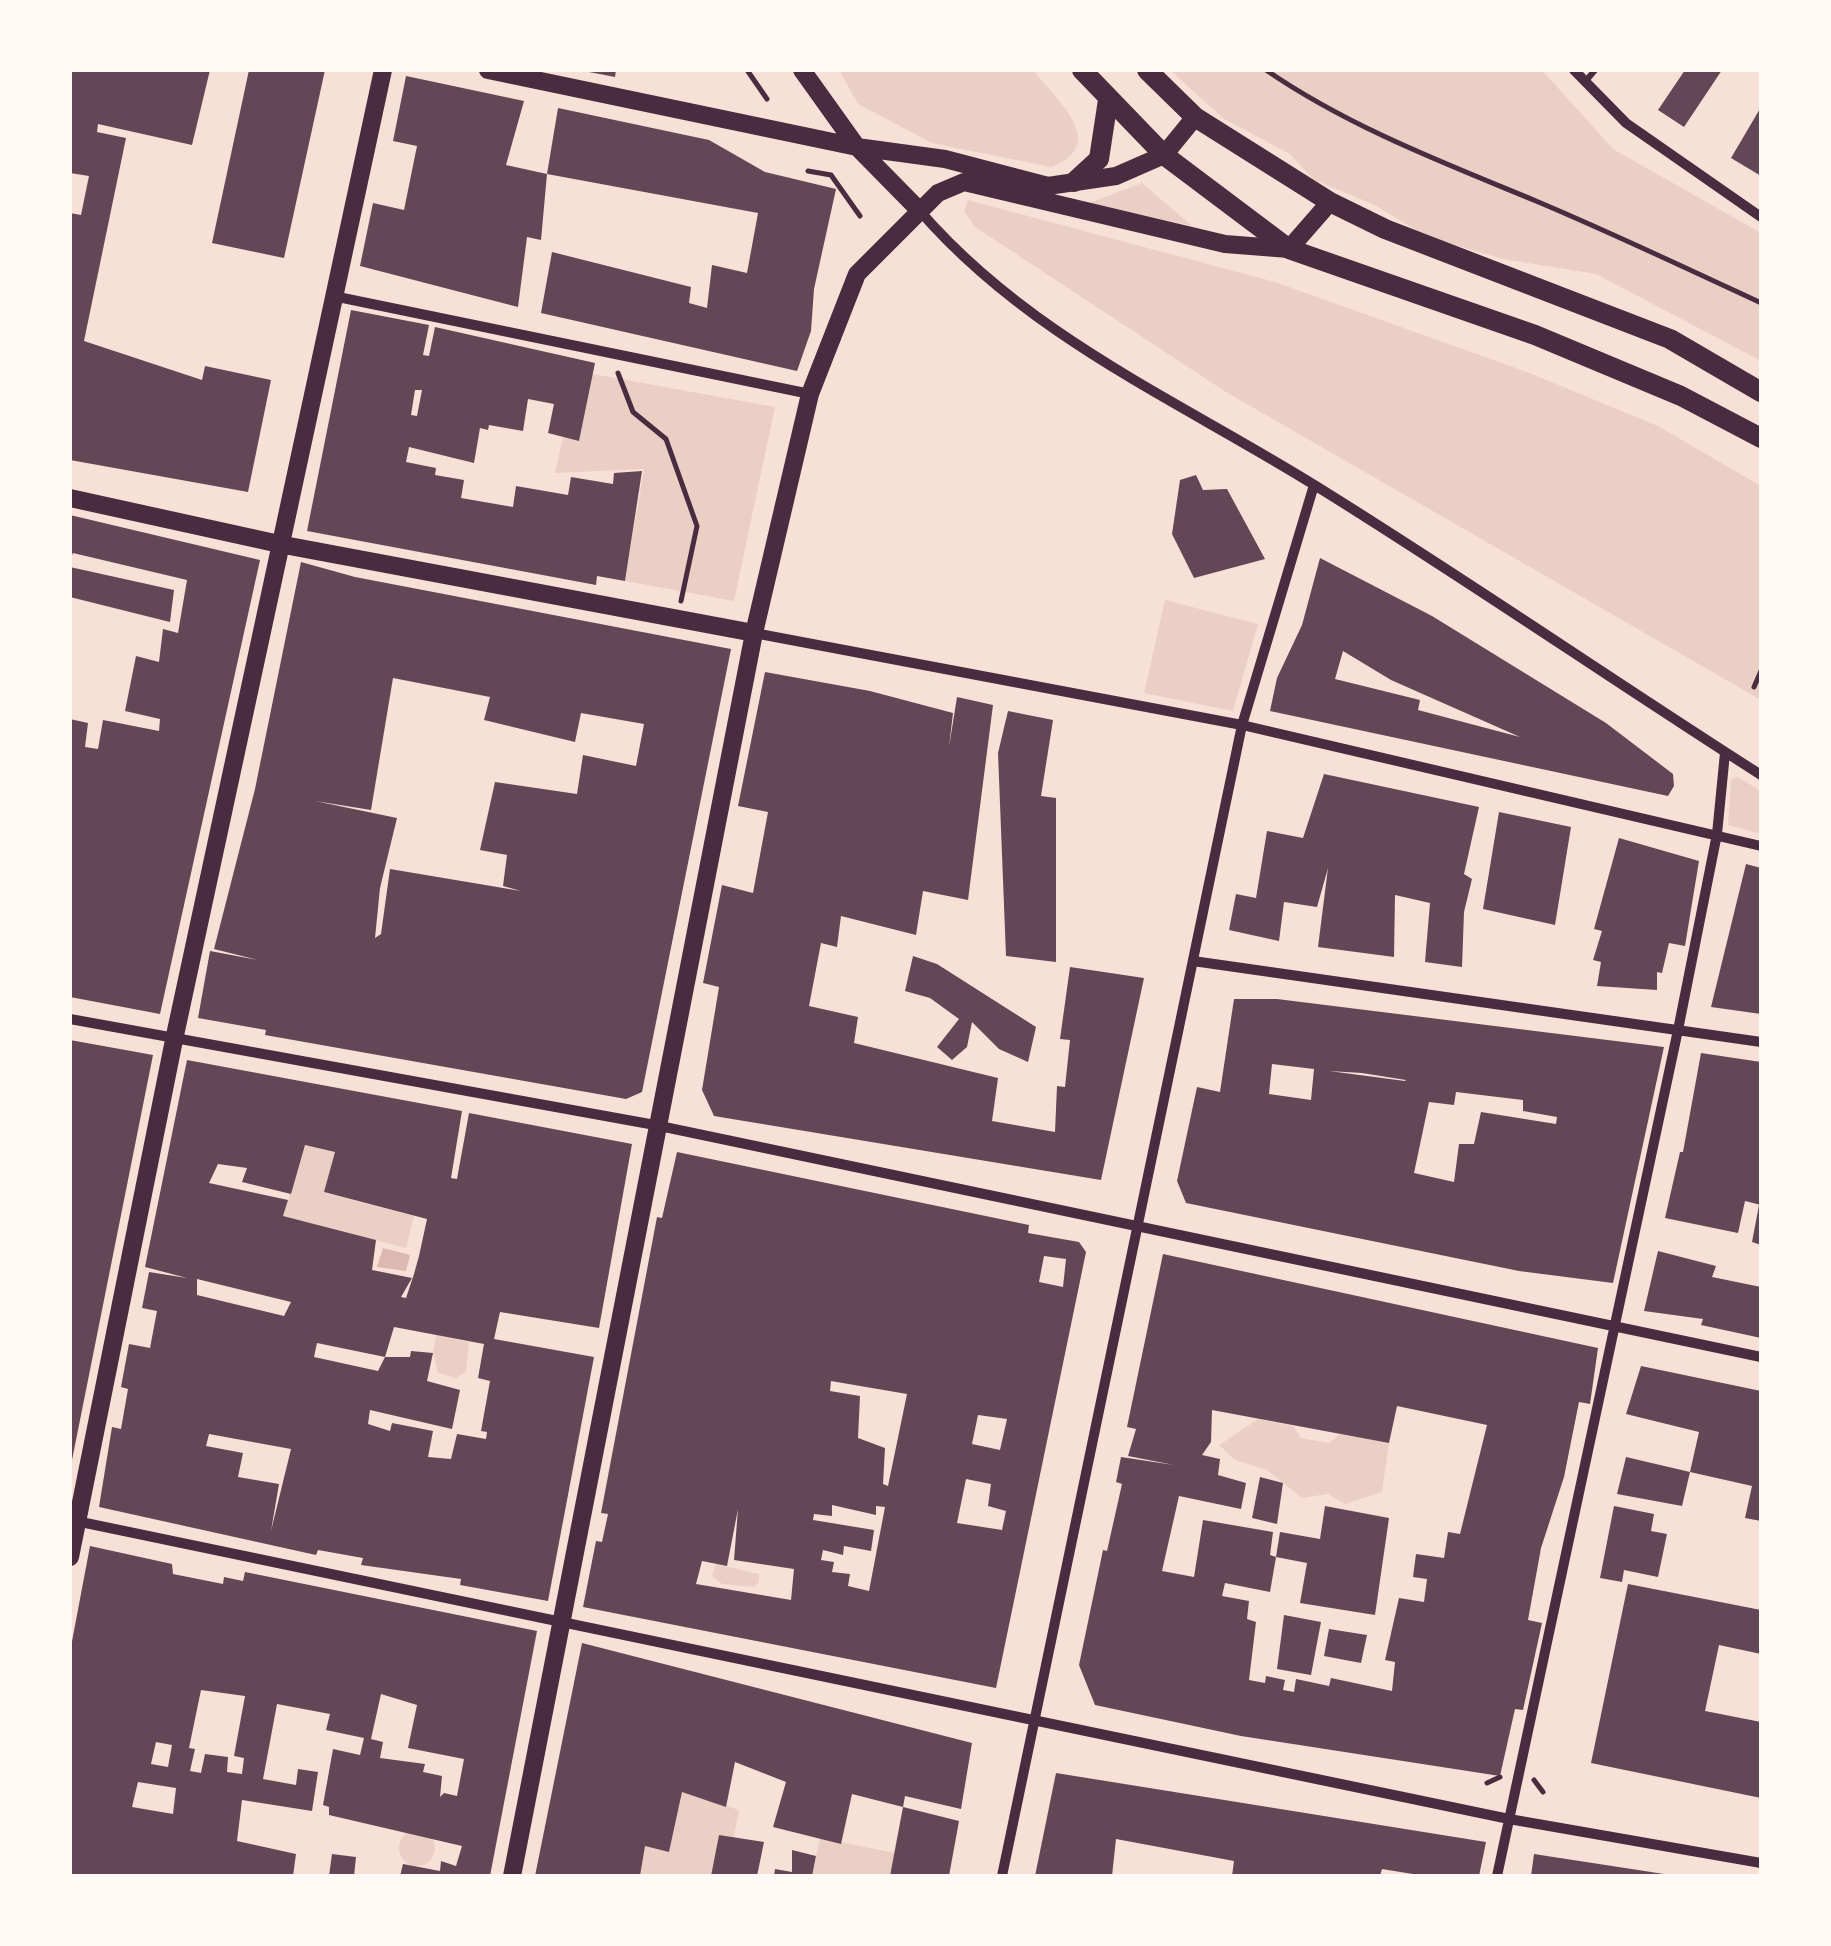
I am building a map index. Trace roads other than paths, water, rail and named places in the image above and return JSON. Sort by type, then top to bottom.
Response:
[{"type":"main road","points":[[70,1558],[73,1520],[338,297],[383,70]]},
{"type":"main road","points":[[488,70],[857,147],[944,160],[1048,186],[1116,176],[1164,155],[1195,116]]},
{"type":"main road","points":[[802,70],[857,147],[919,210]]},
{"type":"main road","points":[[1082,70],[1164,155],[1289,249]]},
{"type":"main road","points":[[1148,70],[1195,116],[1330,202],[1385,229],[1670,339],[1761,392]]},
{"type":"main road","points":[[1074,182],[1099,159],[1108,100]]},
{"type":"main road","points":[[512,1876],[655,1125],[754,633],[810,394],[858,274],[919,210],[948,185],[964,182],[1224,244],[1289,249],[1535,335],[1681,396],[1761,438]]},
{"type":"main road","points":[[1289,249],[1330,202]]},
{"type":"main road","points":[[70,498],[284,545],[754,633]]},
{"type":"street","points":[[1574,70],[1626,123],[1761,217]]},
{"type":"street","points":[[919,210],[963,261],[1106,366],[1314,484],[1761,776]]},
{"type":"street","points":[[338,297],[810,394]]},
{"type":"street","points":[[1002,1876],[1242,725],[1314,484]]},
{"type":"street","points":[[754,633],[1242,725],[1761,846]]},
{"type":"street","points":[[1497,1876],[1678,1030],[1717,834],[1725,752]]},
{"type":"street","points":[[1193,961],[1761,1042]]},
{"type":"street","points":[[70,1019],[655,1125],[1614,1323],[1761,1357]]},
{"type":"street","points":[[73,1520],[1509,1818],[1761,1863]]},
{"type":"lane","points":[[1584,83],[1595,70]]}]
